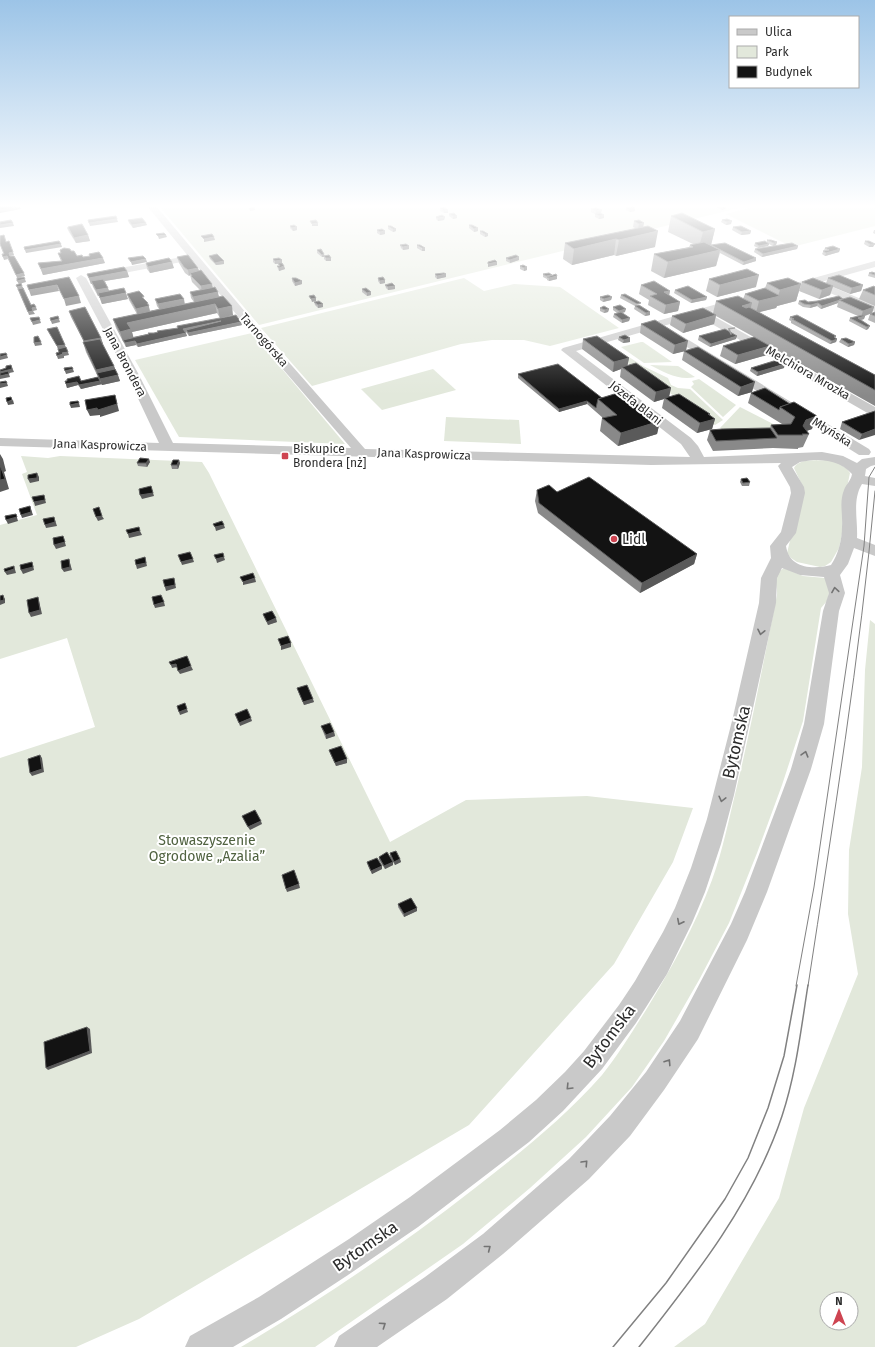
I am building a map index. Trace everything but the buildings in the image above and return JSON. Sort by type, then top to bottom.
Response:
[{"type":"street","name":"Jana Brondera","points":[[124,270],[85,277],[168,447]]},
{"type":"street","name":"Tarnogórska","points":[[205,270],[362,452]]},
{"type":"street","points":[[789,288],[854,270]]},
{"type":"street","points":[[812,282],[875,309]]},
{"type":"street","points":[[656,324],[752,298]]},
{"type":"street","points":[[214,302],[229,299]]},
{"type":"street","name":"Melchiora Mrozka","points":[[699,312],[875,412]]},
{"type":"street","name":"Józefa Blani","points":[[656,324],[567,350],[686,441],[693,449],[699,461]]},
{"type":"street","name":"Młyńska","points":[[656,324],[871,455]]},
{"type":"street","name":"Jana Kasprowicza","points":[[0,442],[699,461],[821,456],[836,458]]},
{"type":"street","points":[[836,458],[871,455]]},
{"type":"street","points":[[350,1347],[436,1288],[476,1258],[579,1169],[620,1126],[651,1087],[689,1030],[738,932],[756,892],[801,769],[814,724],[822,684],[831,611],[837,593],[832,575],[840,564],[849,541],[850,526],[848,511],[851,490],[862,465],[871,455]]},
{"type":"street","points":[[789,473],[786,466],[795,458]]},
{"type":"street","points":[[836,458],[848,463],[858,476],[875,482]]},
{"type":"street","name":"Jana Kasprowicza","points":[[752,459],[775,465],[789,473]]},
{"type":"street","name":"Bytomska","points":[[201,1347],[259,1315],[322,1276],[400,1222],[517,1135],[553,1103],[580,1076],[641,994],[683,917],[706,859],[717,821],[752,674],[769,594],[769,577],[771,572],[778,564],[778,546],[788,533],[798,493],[797,487],[789,473]]},
{"type":"street","points":[[849,541],[875,551]]},
{"type":"street","points":[[779,555],[789,565],[806,572],[822,573],[836,569]]},
{"type":"green space","points":[[213,270],[485,270],[259,325]]},
{"type":"green space","points":[[464,278],[484,291],[514,284],[560,287],[619,328],[550,346],[524,340],[492,340],[461,344],[312,386],[261,328]]},
{"type":"green space","points":[[252,333],[345,444],[179,437],[135,360]]},
{"type":"green space","points":[[641,342],[672,362],[644,363],[621,347]]},
{"type":"green space","points":[[607,343],[643,366],[668,378],[671,385],[678,388],[690,389],[723,420],[715,425],[601,344]]},
{"type":"green space","points":[[650,365],[678,366],[695,377],[677,377]]},
{"type":"green space","points":[[433,369],[456,390],[382,410],[361,389]]},
{"type":"green space","points":[[699,379],[736,405],[723,417],[691,387],[694,384],[692,381]]},
{"type":"green space","points":[[740,407],[779,427],[730,434],[720,428]]},
{"type":"green space","points":[[446,417],[519,420],[521,444],[444,441]]},
{"type":"green space","name":"Stowaszyszenie Ogrodowe „Azalia”","points":[[21,456],[48,458],[60,456],[202,462],[209,473],[390,842],[466,800],[587,796],[693,808],[673,862],[614,964],[469,1125],[139,1319],[76,1347],[0,1347],[0,758],[95,727],[67,638],[0,659],[0,525],[37,515],[22,474],[27,472]]},
{"type":"green space","points":[[825,460],[837,462],[850,473],[842,511],[843,529],[839,548],[831,562],[820,567],[797,562],[787,553],[803,487],[794,468],[803,461]]},
{"type":"green space","points":[[784,568],[803,576],[825,578],[830,589],[827,601],[821,608],[803,721],[782,785],[729,923],[699,980],[664,1041],[632,1087],[586,1137],[530,1188],[463,1244],[315,1347],[241,1347],[361,1271],[447,1210],[525,1148],[557,1120],[587,1091],[614,1060],[646,1010],[673,963],[698,914],[712,880],[726,834],[753,715],[777,595],[776,577],[777,574]]},
{"type":"green space","points":[[870,620],[875,624],[875,1347],[674,1347],[705,1324],[779,1198],[804,1108],[858,974],[848,914],[849,850],[862,767],[865,670]]},
{"type":"tram line","points":[[796,986],[814,887],[864,546],[869,477],[875,467]]},
{"type":"tram line","points":[[808,986],[854,677],[875,491]]},
{"type":"tram line","points":[[613,1347],[666,1283],[725,1199],[748,1158],[768,1108],[784,1056],[797,985]]},
{"type":"tram line","points":[[639,1347],[721,1238],[739,1209],[770,1148],[782,1116],[791,1084],[798,1051],[808,985]]},
{"type":"place","name":"Biskupice Brondera [nż]","points":[[285,456]]},
{"type":"place","name":"Lidl","points":[[614,539]]}]
